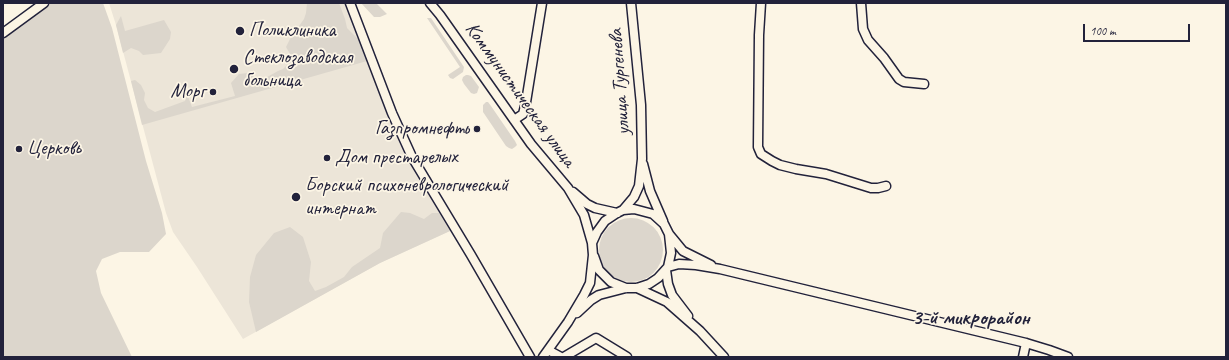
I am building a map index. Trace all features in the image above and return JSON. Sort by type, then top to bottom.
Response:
[{"type":"street","points":[[3,33],[44,3]]},
{"type":"street","points":[[350,3],[392,113],[412,156],[530,357]]},
{"type":"street","name":"Коммунистическая улица","points":[[430,3],[531,144],[568,188],[584,214],[592,244]]},
{"type":"street","points":[[514,120],[523,114],[526,102],[542,3]]},
{"type":"street","name":"улица Тургенева","points":[[620,212],[634,197],[639,186],[642,159],[641,105],[631,3]]},
{"type":"street","points":[[761,3],[759,35],[758,147],[761,154],[780,166],[826,174],[871,188],[886,186]]},
{"type":"street","points":[[861,3],[863,28],[868,40],[889,64],[899,79],[904,82],[924,84]]},
{"type":"street","name":"улица Тургенева","points":[[642,159],[650,191],[664,224]]},
{"type":"street","name":"Коммунистическая улица","points":[[568,188],[587,204],[595,208],[620,212]]},
{"type":"street","points":[[627,357],[596,338],[562,357],[545,354],[568,322],[590,283],[593,255],[592,244],[597,232],[605,221],[620,212],[634,209],[653,214],[664,224],[669,234],[683,250],[690,255],[720,269]]},
{"type":"street","points":[[669,234],[671,253],[667,268],[668,284],[672,294],[700,331],[724,357]]},
{"type":"street","points":[[593,255],[599,270],[611,282],[626,288]]},
{"type":"street","points":[[568,322],[591,300],[599,295],[626,288],[637,288],[649,284],[658,278],[667,268],[679,264],[720,269],[1026,343],[1068,357]]},
{"type":"street","points":[[637,288],[667,302],[700,331]]},
{"type":"street","points":[[1023,357],[1026,343]]},
{"type":"shaded area","points":[[44,3],[103,3],[112,28],[146,161],[162,213],[166,234],[149,252],[120,252],[102,259],[96,271],[101,293],[132,357],[3,357],[3,33]]},
{"type":"shaded area","name":"Борский психоневрологический интернат","points":[[109,3],[346,3],[388,115],[407,159],[450,231],[380,263],[243,339],[173,232],[166,213]]},
{"type":"shaded area","points":[[307,3],[339,3],[347,28],[359,40],[367,61],[142,125],[131,81],[135,80],[141,85],[145,93],[144,100],[148,108],[155,112],[185,101],[187,94],[192,107],[235,96],[231,83],[239,74],[248,73],[260,81],[283,69],[293,59],[286,47],[304,19]]},
{"type":"shaded area","points":[[361,3],[376,3],[387,14],[380,17],[374,17]]},
{"type":"shaded area","points":[[121,16],[125,31],[164,20],[171,32],[170,39],[161,53],[143,55],[139,51],[131,48],[123,53],[116,25]]},
{"type":"shaded area","points":[[427,18],[431,18],[464,67],[463,72],[453,79],[448,75],[460,67]]},
{"type":"shaded area","points":[[466,75],[471,76],[479,87],[477,93],[471,93],[464,84],[462,80]]},
{"type":"shaded area","points":[[488,102],[491,106],[515,141],[517,145],[512,149],[506,146],[483,112],[483,105]]},
{"type":"shaded area","points":[[401,212],[410,213],[424,219],[432,213],[439,213],[450,231],[380,263],[256,332],[249,302],[250,277],[256,255],[274,233],[290,227],[303,237],[311,262],[309,281],[315,291],[344,277],[352,267],[380,248],[383,233]]},
{"type":"shaded area","points":[[625,218],[637,218],[654,227],[661,238],[663,250],[661,262],[654,273],[637,282],[625,282],[613,277],[604,268],[599,256],[599,244],[604,232],[613,223]]},
{"type":"place","name":"Поликлиника","points":[[240,31]]},
{"type":"place","name":"Стеклозаводская больница","points":[[234,69]]},
{"type":"place","name":"Морг","points":[[213,92]]},
{"type":"place","name":"Газпромнефть","points":[[477,129]]},
{"type":"place","name":"Церковь","points":[[19,149]]},
{"type":"place","name":"Дом престарелых","points":[[327,158]]},
{"type":"place","name":"Борский психоневрологический интернат","points":[[296,197]]},
{"type":"district","name":"3-й микрорайон","points":[[971,318]]}]
